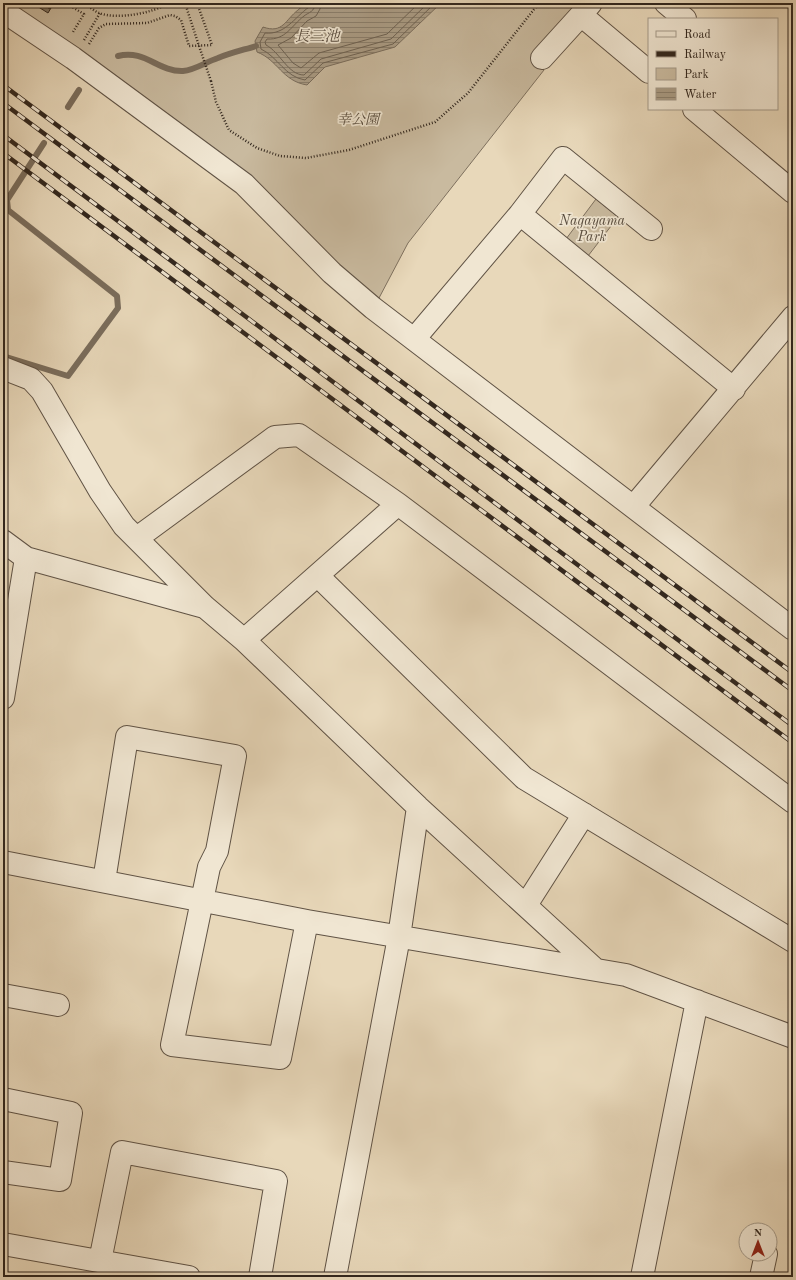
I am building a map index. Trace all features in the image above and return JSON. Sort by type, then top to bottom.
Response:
[{"type":"street","points":[[666,3],[684,18]]},
{"type":"street","points":[[542,58],[586,9],[648,71]]},
{"type":"street","points":[[3,11],[80,54],[244,184],[332,273],[374,308],[793,629]]},
{"type":"street","points":[[695,110],[793,192]]},
{"type":"street","points":[[415,338],[520,214],[563,158],[651,229]]},
{"type":"street","points":[[520,214],[734,389]]},
{"type":"street","points":[[634,506],[734,389],[793,317]]},
{"type":"street","points":[[3,368],[31,379],[42,391],[100,491],[124,526],[205,607],[244,640],[418,807],[596,970]]},
{"type":"street","points":[[137,538],[275,437],[299,435],[398,504],[793,802]]},
{"type":"street","points":[[244,640],[398,504]]},
{"type":"street","points":[[3,541],[26,558],[205,607]]},
{"type":"street","points":[[3,698],[26,558]]},
{"type":"street","points":[[318,576],[524,778],[793,941]]},
{"type":"street","points":[[104,881],[127,737],[235,756],[217,851],[209,867],[172,1045],[280,1058],[308,921]]},
{"type":"street","points":[[335,1277],[399,937],[418,807]]},
{"type":"street","points":[[526,905],[584,814]]},
{"type":"street","points":[[3,862],[308,921],[626,975],[793,1037]]},
{"type":"street","points":[[3,995],[58,1005]]},
{"type":"street","points":[[642,1277],[698,1002]]},
{"type":"street","points":[[3,1099],[71,1113],[60,1180],[3,1172]]},
{"type":"street","points":[[107,1267],[122,1152],[276,1181],[260,1277]]},
{"type":"street","points":[[3,1244],[107,1267],[189,1277]]},
{"type":"street","points":[[761,1277],[764,1262]]},
{"type":"path","points":[[65,3],[84,14],[70,37]]},
{"type":"path","points":[[83,3],[100,13],[110,15],[144,14],[169,3]]},
{"type":"path","points":[[185,3],[211,81],[216,102],[229,130],[258,148],[280,156],[306,158],[349,150],[435,122],[468,92],[539,3]]},
{"type":"path","points":[[80,54],[100,28],[106,24],[147,23],[170,16],[175,16],[181,20],[189,46],[212,45],[197,3]]},
{"type":"path","points":[[80,54],[100,13]]},
{"type":"green space","name":"幸公園","points":[[11,3],[578,3],[532,56],[544,70],[408,243],[379,298],[359,283],[314,241],[262,186],[147,103],[65,40]]},
{"type":"green space","name":"Nagayama Park","points":[[596,199],[618,217],[588,256],[566,239]]},
{"type":"water","name":"長三池","points":[[309,3],[441,3],[395,47],[325,67],[307,85],[292,79],[270,60],[257,52],[255,41],[263,27],[275,29],[283,25],[299,9]]},
{"type":"building","points":[[40,3],[54,3],[50,9]]},
{"type":"waterway","points":[[118,56],[136,56],[166,68],[183,71],[196,68],[227,55],[256,46]]},
{"type":"waterway","points":[[68,107],[79,90]]},
{"type":"waterway","points":[[3,356],[68,376],[118,308],[117,296],[8,210],[7,200],[44,143]]},
{"type":"railway","points":[[3,85],[793,673]]},
{"type":"railway","points":[[3,103],[793,691]]},
{"type":"railway","points":[[3,135],[793,726]]},
{"type":"railway","points":[[3,153],[793,743]]}]
